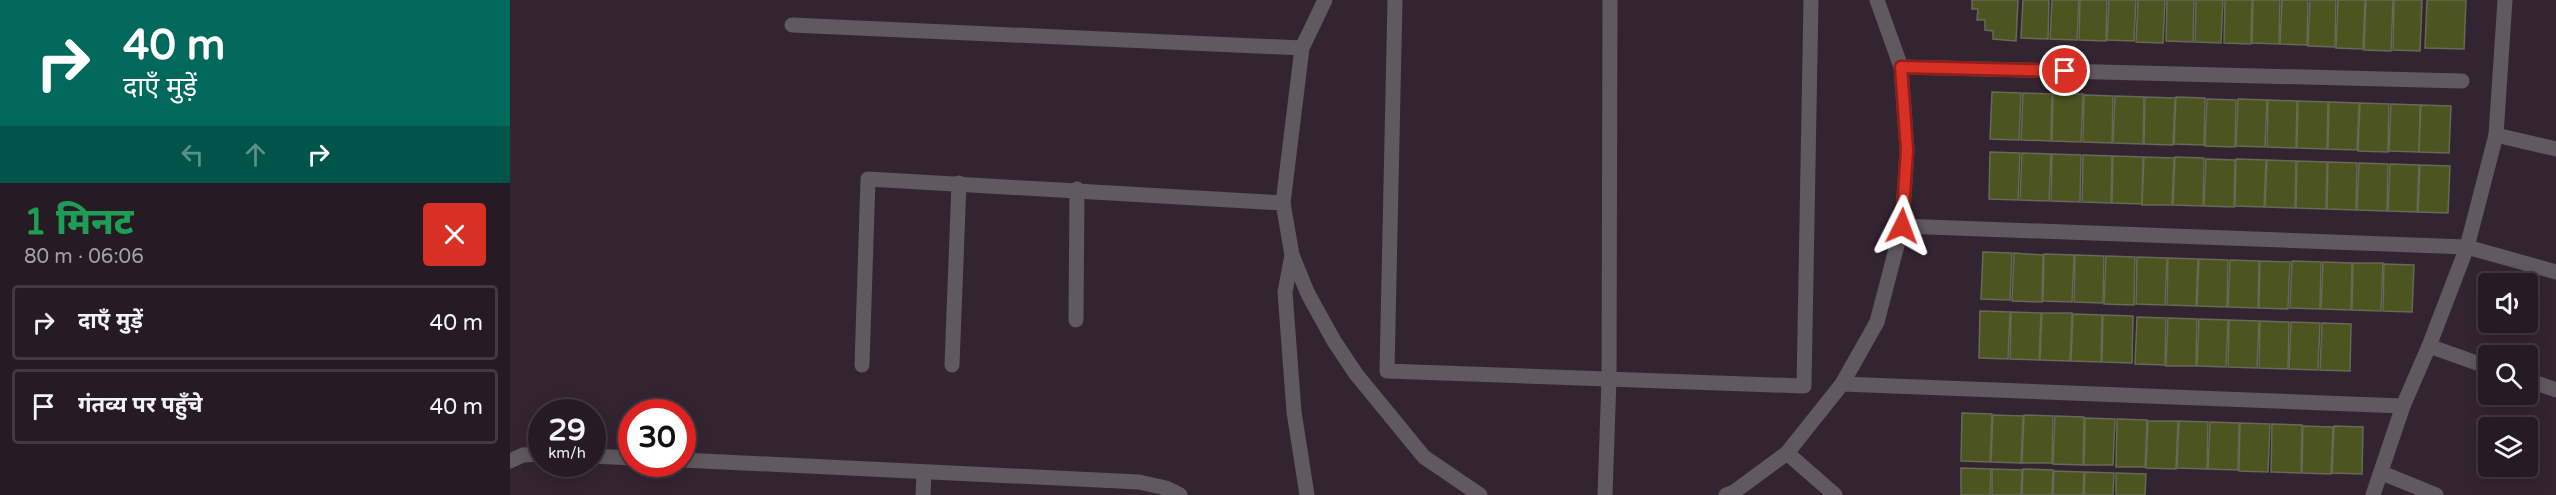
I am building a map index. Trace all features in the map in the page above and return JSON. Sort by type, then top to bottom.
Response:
[{"type":"street","points":[[1324,0],[1302,48],[1283,203],[1292,255],[1308,294],[1356,375],[1424,457],[1480,495]]},
{"type":"street","points":[[1395,0],[1387,371],[1804,386],[1811,0]]},
{"type":"street","points":[[1605,495],[1609,379],[1610,0]]},
{"type":"street","points":[[1726,495],[1734,492],[1787,453],[1842,384],[1877,322],[1902,226],[1907,150],[1901,67],[1877,0]]},
{"type":"street","points":[[2373,495],[2403,406],[2467,247],[2496,135],[2505,0]]},
{"type":"street","points":[[792,25],[1302,48]]},
{"type":"street","points":[[1901,67],[2462,81]]},
{"type":"street","points":[[2496,135],[2556,149]]},
{"type":"street","points":[[862,365],[868,179],[1077,189],[1283,203]]},
{"type":"street","points":[[952,365],[959,183]]},
{"type":"street","points":[[1076,320],[1077,189]]},
{"type":"street","points":[[1902,226],[2467,247],[2556,272]]},
{"type":"street","points":[[1292,255],[1285,291],[1294,412],[1307,495]]},
{"type":"street","points":[[2429,346],[2478,363]]},
{"type":"street","points":[[1842,384],[2403,406]]},
{"type":"street","points":[[2538,384],[2556,390]]},
{"type":"street","points":[[1787,453],[1835,495]]},
{"type":"street","points":[[510,461],[528,455]]},
{"type":"street","points":[[696,461],[1139,482],[1166,488],[1180,495]]},
{"type":"street","points":[[923,495],[924,472]]},
{"type":"street","points":[[2382,473],[2436,495]]},
{"type":"building","points":[[1972,0],[2018,0],[2016,41],[1993,39],[1993,31],[1985,30],[1985,20],[1977,20],[1978,9],[1972,9]]},
{"type":"building","points":[[2023,0],[2049,0],[2048,39],[2021,38]]},
{"type":"building","points":[[2052,0],[2079,0],[2077,40],[2050,39]]},
{"type":"building","points":[[2080,0],[2107,0],[2106,41],[2079,40]]},
{"type":"building","points":[[2109,0],[2136,0],[2134,41],[2107,40]]},
{"type":"building","points":[[2138,0],[2165,0],[2163,43],[2136,42]]},
{"type":"building","points":[[2167,0],[2194,0],[2193,42],[2166,41]]},
{"type":"building","points":[[2196,0],[2223,0],[2221,43],[2195,42]]},
{"type":"building","points":[[2225,0],[2252,0],[2251,44],[2224,43]]},
{"type":"building","points":[[2253,0],[2280,0],[2279,44],[2252,43]]},
{"type":"building","points":[[2282,0],[2308,0],[2307,45],[2280,44]]},
{"type":"building","points":[[2310,0],[2336,0],[2335,47],[2308,46]]},
{"type":"building","points":[[2338,0],[2365,0],[2363,49],[2336,48]]},
{"type":"building","points":[[2366,0],[2393,0],[2391,51],[2364,50]]},
{"type":"building","points":[[2394,0],[2422,0],[2420,51],[2393,50]]},
{"type":"building","points":[[2427,0],[2466,0],[2464,49],[2425,48]]},
{"type":"building","points":[[1992,92],[2021,93],[2019,140],[1990,139]]},
{"type":"building","points":[[2023,93],[2052,94],[2051,141],[2021,140]]},
{"type":"building","points":[[2053,94],[2083,94],[2081,142],[2052,141]]},
{"type":"building","points":[[2084,95],[2113,96],[2112,143],[2083,142]]},
{"type":"building","points":[[2115,96],[2144,97],[2143,144],[2113,143]]},
{"type":"building","points":[[2145,97],[2175,98],[2173,145],[2144,144]]},
{"type":"building","points":[[2176,97],[2205,98],[2204,145],[2174,144]]},
{"type":"building","points":[[2207,99],[2236,100],[2235,147],[2205,146]]},
{"type":"building","points":[[2238,99],[2267,100],[2265,147],[2236,146]]},
{"type":"building","points":[[2268,100],[2297,101],[2296,148],[2267,147]]},
{"type":"building","points":[[2298,101],[2328,102],[2327,149],[2297,148]]},
{"type":"building","points":[[2329,102],[2359,103],[2357,150],[2328,149]]},
{"type":"building","points":[[2360,103],[2389,104],[2388,152],[2358,151]]},
{"type":"building","points":[[2391,104],[2420,105],[2419,152],[2389,151]]},
{"type":"building","points":[[2421,105],[2451,106],[2449,153],[2419,152]]},
{"type":"building","points":[[1990,152],[2020,153],[2018,200],[1989,199]]},
{"type":"building","points":[[2022,153],[2051,154],[2049,201],[2020,200]]},
{"type":"building","points":[[2052,154],[2081,155],[2080,202],[2051,201]]},
{"type":"building","points":[[2083,155],[2112,156],[2111,203],[2082,202]]},
{"type":"building","points":[[2113,156],[2143,157],[2142,204],[2112,203]]},
{"type":"building","points":[[2144,157],[2174,158],[2172,205],[2142,205]]},
{"type":"building","points":[[2175,157],[2204,158],[2203,206],[2173,205]]},
{"type":"building","points":[[2206,159],[2235,160],[2234,207],[2204,206]]},
{"type":"building","points":[[2236,159],[2266,160],[2264,207],[2235,206]]},
{"type":"building","points":[[2267,160],[2296,161],[2295,208],[2265,207]]},
{"type":"building","points":[[2297,161],[2327,162],[2326,209],[2296,208]]},
{"type":"building","points":[[2328,162],[2357,163],[2356,210],[2327,209]]},
{"type":"building","points":[[2359,163],[2388,164],[2387,211],[2357,210]]},
{"type":"building","points":[[2390,164],[2419,165],[2417,212],[2388,211]]},
{"type":"building","points":[[2420,165],[2450,166],[2448,213],[2418,212]]},
{"type":"building","points":[[1983,252],[2012,253],[2010,300],[1981,299]]},
{"type":"building","points":[[2014,253],[2043,255],[2042,302],[2012,301]]},
{"type":"building","points":[[2044,254],[2074,255],[2072,302],[2043,301]]},
{"type":"building","points":[[2075,255],[2104,256],[2103,303],[2074,302]]},
{"type":"building","points":[[2106,256],[2135,257],[2134,305],[2104,304]]},
{"type":"building","points":[[2137,257],[2167,258],[2165,305],[2136,304]]},
{"type":"building","points":[[2168,258],[2198,259],[2196,306],[2167,305]]},
{"type":"building","points":[[2199,259],[2228,260],[2227,307],[2197,306]]},
{"type":"building","points":[[2230,260],[2259,261],[2258,308],[2228,307]]},
{"type":"building","points":[[2260,261],[2290,262],[2288,309],[2259,308]]},
{"type":"building","points":[[2292,261],[2321,262],[2320,309],[2290,308]]},
{"type":"building","points":[[2323,262],[2352,263],[2351,310],[2321,309]]},
{"type":"building","points":[[2353,263],[2383,263],[2381,311],[2352,310]]},
{"type":"building","points":[[2384,264],[2414,265],[2412,312],[2383,311]]},
{"type":"building","points":[[1980,311],[2010,312],[2008,359],[1979,358]]},
{"type":"building","points":[[2011,312],[2041,313],[2039,360],[2010,359]]},
{"type":"building","points":[[2042,313],[2072,313],[2070,361],[2040,360]]},
{"type":"building","points":[[2073,314],[2102,315],[2101,362],[2071,361]]},
{"type":"building","points":[[2103,315],[2133,316],[2132,363],[2102,362]]},
{"type":"building","points":[[2137,317],[2166,318],[2165,365],[2135,364]]},
{"type":"building","points":[[2168,318],[2197,319],[2196,366],[2166,366]]},
{"type":"building","points":[[2199,319],[2228,320],[2226,367],[2197,366]]},
{"type":"building","points":[[2229,320],[2259,321],[2257,368],[2228,367]]},
{"type":"building","points":[[2260,321],[2289,322],[2288,369],[2259,368]]},
{"type":"building","points":[[2291,322],[2320,323],[2318,370],[2289,369]]},
{"type":"building","points":[[2322,323],[2351,324],[2350,371],[2320,370]]},
{"type":"building","points":[[1962,413],[1992,414],[1990,462],[1961,461]]},
{"type":"building","points":[[1993,415],[2023,416],[2021,463],[1991,462]]},
{"type":"building","points":[[2024,415],[2053,416],[2052,463],[2022,463]]},
{"type":"building","points":[[2055,416],[2084,417],[2083,465],[2053,464]]},
{"type":"building","points":[[2085,418],[2115,419],[2113,465],[2084,465]]},
{"type":"building","points":[[2117,419],[2147,420],[2145,467],[2116,467]]},
{"type":"building","points":[[2148,421],[2178,421],[2176,469],[2146,468]]},
{"type":"building","points":[[2179,421],[2208,422],[2207,469],[2177,468]]},
{"type":"building","points":[[2210,422],[2239,423],[2238,470],[2208,469]]},
{"type":"building","points":[[2240,423],[2270,424],[2268,472],[2239,471]]},
{"type":"building","points":[[2272,424],[2302,425],[2301,473],[2271,472]]},
{"type":"building","points":[[2303,426],[2333,427],[2331,474],[2302,473]]},
{"type":"building","points":[[2334,426],[2363,427],[2362,474],[2332,473]]},
{"type":"building","points":[[1961,468],[1991,469],[1990,495],[1961,495]]},
{"type":"building","points":[[1992,469],[2022,470],[2021,495],[1992,495]]},
{"type":"building","points":[[2023,469],[2053,470],[2052,495],[2022,495]]},
{"type":"building","points":[[2054,471],[2084,472],[2083,495],[2053,495]]},
{"type":"building","points":[[2085,472],[2114,473],[2113,495],[2084,495]]},
{"type":"building","points":[[2116,473],[2146,474],[2145,495],[2116,495]]},
{"type":"route","points":[[1902,226],[1907,150],[1901,67],[2065,71]]}]
